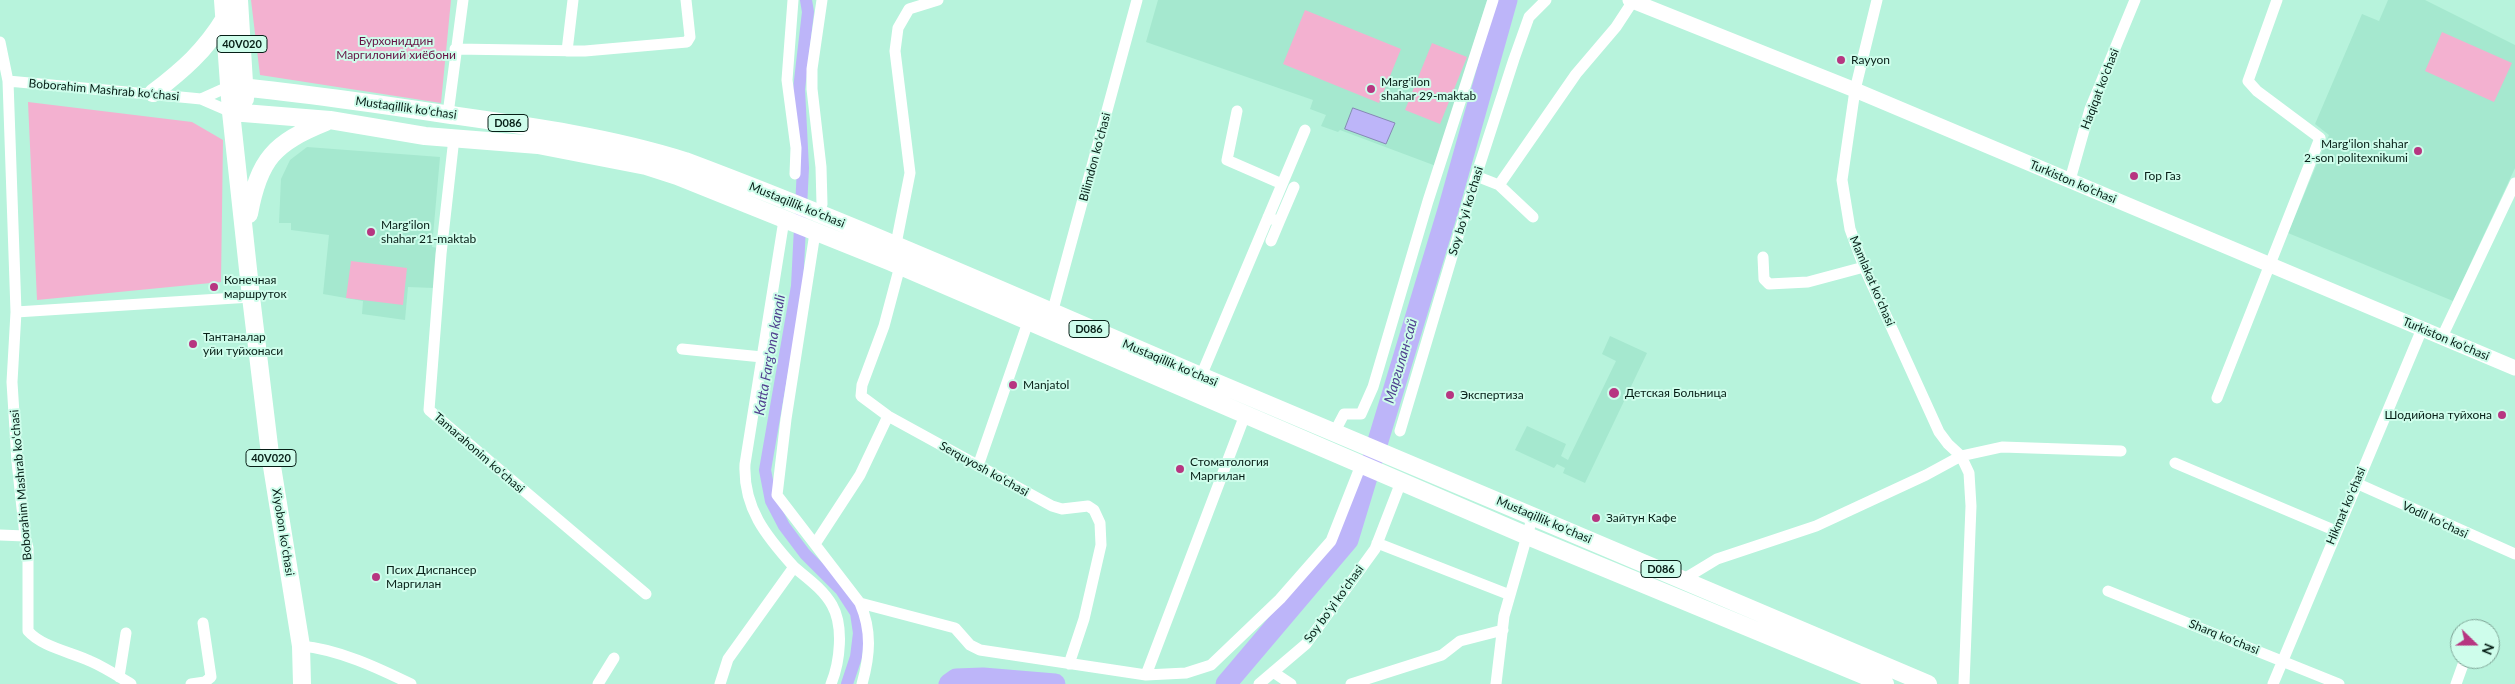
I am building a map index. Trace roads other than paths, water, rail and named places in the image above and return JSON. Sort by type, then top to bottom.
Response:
[{"type":"main road","name":"40V020","points":[[238,112],[239,0]]},
{"type":"main road","name":"Turkiston ko’chasi","points":[[1631,1],[1654,4],[2515,368]]},
{"type":"main road","name":"40V020","points":[[224,9],[237,87]]},
{"type":"main road","points":[[152,93],[187,67],[212,39],[224,9]]},
{"type":"main road","name":"Mustaqillik koʻchasi","points":[[237,87],[535,127],[655,152],[764,191],[896,244],[1050,322],[1245,415],[1526,535],[1885,684]]},
{"type":"main road","points":[[425,136],[427,111]]},
{"type":"main road","name":"Mustaqillik koʻchasi","points":[[238,112],[330,120],[425,136],[538,145],[646,166],[677,176],[900,266],[1028,322],[1050,322],[1201,376],[1359,444],[1533,515],[1928,684]]},
{"type":"main road","name":"Xiyobon koʻchasi","points":[[238,112],[251,297],[270,454],[301,646],[302,684]]},
{"type":"main road","points":[[245,232],[259,172],[274,152],[289,139],[330,120]]},
{"type":"street","points":[[448,114],[455,49],[463,0]]},
{"type":"street","points":[[567,51],[573,0]]},
{"type":"street","points":[[455,49],[567,51],[687,42],[690,37],[686,0]]},
{"type":"street","points":[[793,0],[786,80],[796,148],[795,174]]},
{"type":"street","points":[[819,213],[822,204],[821,167],[812,69],[822,0]]},
{"type":"street","points":[[896,244],[910,173],[895,51],[898,28],[909,4],[938,0]]},
{"type":"street","name":"Bilimdon koʻchasi","points":[[1050,322],[1137,0]]},
{"type":"street","points":[[1334,433],[1344,414],[1361,414],[1373,387],[1428,201],[1494,0]]},
{"type":"street","name":"Soy boʻyi koʻchasi","points":[[1400,431],[1476,176],[1529,17],[1546,0]]},
{"type":"street","name":"Mamlakat koʻchasi","points":[[1877,0],[1855,90],[1842,180],[1850,229],[1864,267],[1940,432],[1948,444],[1961,456],[1968,473],[1971,506],[1964,684]]},
{"type":"street","name":"Haqiqat ko'chasi","points":[[2070,180],[2090,109],[2135,0]]},
{"type":"street","points":[[2217,398],[2320,138],[2257,91],[2248,81],[2277,0]]},
{"type":"street","points":[[1499,185],[1576,74],[1616,28],[1631,1]]},
{"type":"street","name":"Boborahim Mashrab koʻchasi","points":[[0,42],[8,81],[16,312],[12,382],[25,536],[28,548],[28,631],[32,636],[90,660],[131,684]]},
{"type":"street","name":"Boborahim Mashrab koʻchasi","points":[[8,81],[201,99],[238,112]]},
{"type":"street","points":[[201,99],[237,87]]},
{"type":"street","points":[[1237,111],[1227,160],[1282,184]]},
{"type":"street","points":[[1201,376],[1305,130]]},
{"type":"street","name":"Tamarahonim koʻchasi","points":[[454,138],[441,254],[429,410],[646,594]]},
{"type":"street","points":[[1476,176],[1499,185],[1533,217]]},
{"type":"street","points":[[2442,337],[2515,184]]},
{"type":"street","points":[[1271,241],[1294,187]]},
{"type":"street","points":[[1268,217],[1279,222]]},
{"type":"street","points":[[784,220],[745,464],[744,482],[756,521],[794,567],[819,588],[832,604],[837,618],[838,656],[831,684]]},
{"type":"street","points":[[815,232],[786,419],[777,495],[860,603],[868,622],[868,660],[862,684]]},
{"type":"street","points":[[1763,257],[1764,280],[1769,284],[1808,282],[1864,267]]},
{"type":"street","name":"Serquyosh koʻchasi","points":[[900,266],[884,326],[860,392],[863,399],[888,416],[1052,506],[1062,509],[1088,506],[1094,510],[1100,523],[1101,546],[1084,619],[1069,664]]},
{"type":"street","points":[[16,312],[251,297]]},
{"type":"street","points":[[978,466],[1028,322]]},
{"type":"street","name":"Hikmat koʻchasi","points":[[2273,684],[2422,330]]},
{"type":"street","points":[[682,349],[762,357]]},
{"type":"street","points":[[1146,675],[1245,415]]},
{"type":"street","points":[[815,544],[860,475],[888,416]]},
{"type":"street","points":[[1684,579],[1717,559],[1816,526],[1926,475],[1961,456],[2002,447],[2121,451]]},
{"type":"street","points":[[860,603],[955,628],[970,645],[980,650],[1146,675],[1186,673],[1211,665],[1280,600],[1331,541],[1356,463]]},
{"type":"street","points":[[2175,463],[2336,531]]},
{"type":"street","name":"Soy boʻyi koʻchasi","points":[[1259,684],[1306,644],[1377,542],[1401,482]]},
{"type":"street","name":"Vodil koʻchasi","points":[[2356,483],[2501,550],[2515,554]]},
{"type":"street","points":[[1496,684],[1502,630],[1526,535],[1533,515]]},
{"type":"street","points":[[0,535],[25,536]]},
{"type":"street","points":[[1377,542],[1510,595]]},
{"type":"street","points":[[720,684],[728,659],[794,567]]},
{"type":"street","name":"Sharq koʻchasi","points":[[2108,591],[2340,684]]},
{"type":"street","points":[[191,684],[205,682],[210,677],[203,623]]},
{"type":"street","points":[[1351,684],[1442,655],[1460,642],[1502,630]]},
{"type":"street","points":[[119,677],[126,632]]},
{"type":"street","points":[[301,646],[316,647],[384,671],[411,684]]},
{"type":"street","points":[[598,684],[614,658]]},
{"type":"street","points":[[2456,684],[2461,669]]},
{"type":"street","points":[[1274,672],[1291,684]]},
{"type":"waterway","name":"Katta Farg'ona kanali","points":[[806,0],[808,12],[799,89],[803,168],[797,286],[765,470],[771,501],[784,526],[805,554],[841,590],[856,613],[859,633],[856,657],[847,684]]},
{"type":"waterway","name":"Маргилан-сай","points":[[1226,684],[1348,540],[1448,210],[1507,0]]},
{"type":"waterway","name":"Маргилан-сай","points":[[949,684],[956,679],[983,678],[1055,684]]},
{"type":"place","name":"Rayyon","points":[[1841,60]]},
{"type":"place","name":"Marg'ilon shahar 29-maktab","points":[[1371,89]]},
{"type":"place","name":"Margʻilon shahar 2-son politexnikumi","points":[[2418,151]]},
{"type":"place","name":"Гор Газ","points":[[2134,176]]},
{"type":"place","name":"Marg'ilon shahar 21-maktab","points":[[371,232]]},
{"type":"place","name":"Конечная маршруток","points":[[214,287]]},
{"type":"place","name":"Тантаналар уйи туйхонаси","points":[[193,344]]},
{"type":"place","name":"Manjatol","points":[[1013,385]]},
{"type":"place","name":"Детская Больница","points":[[1614,393]]},
{"type":"place","name":"Экспертиза","points":[[1450,395]]},
{"type":"place","name":"Шодийона туйхона","points":[[2502,415]]},
{"type":"place","name":"Стоматология Маргилан","points":[[1180,469]]},
{"type":"place","name":"Зайтун Кафе","points":[[1596,518]]},
{"type":"place","name":"Псих Диспансер Маргилан","points":[[376,577]]},
{"type":"park label","name":"Бурхониддин Маргилоний хиёбони","points":[[396,48]]}]
